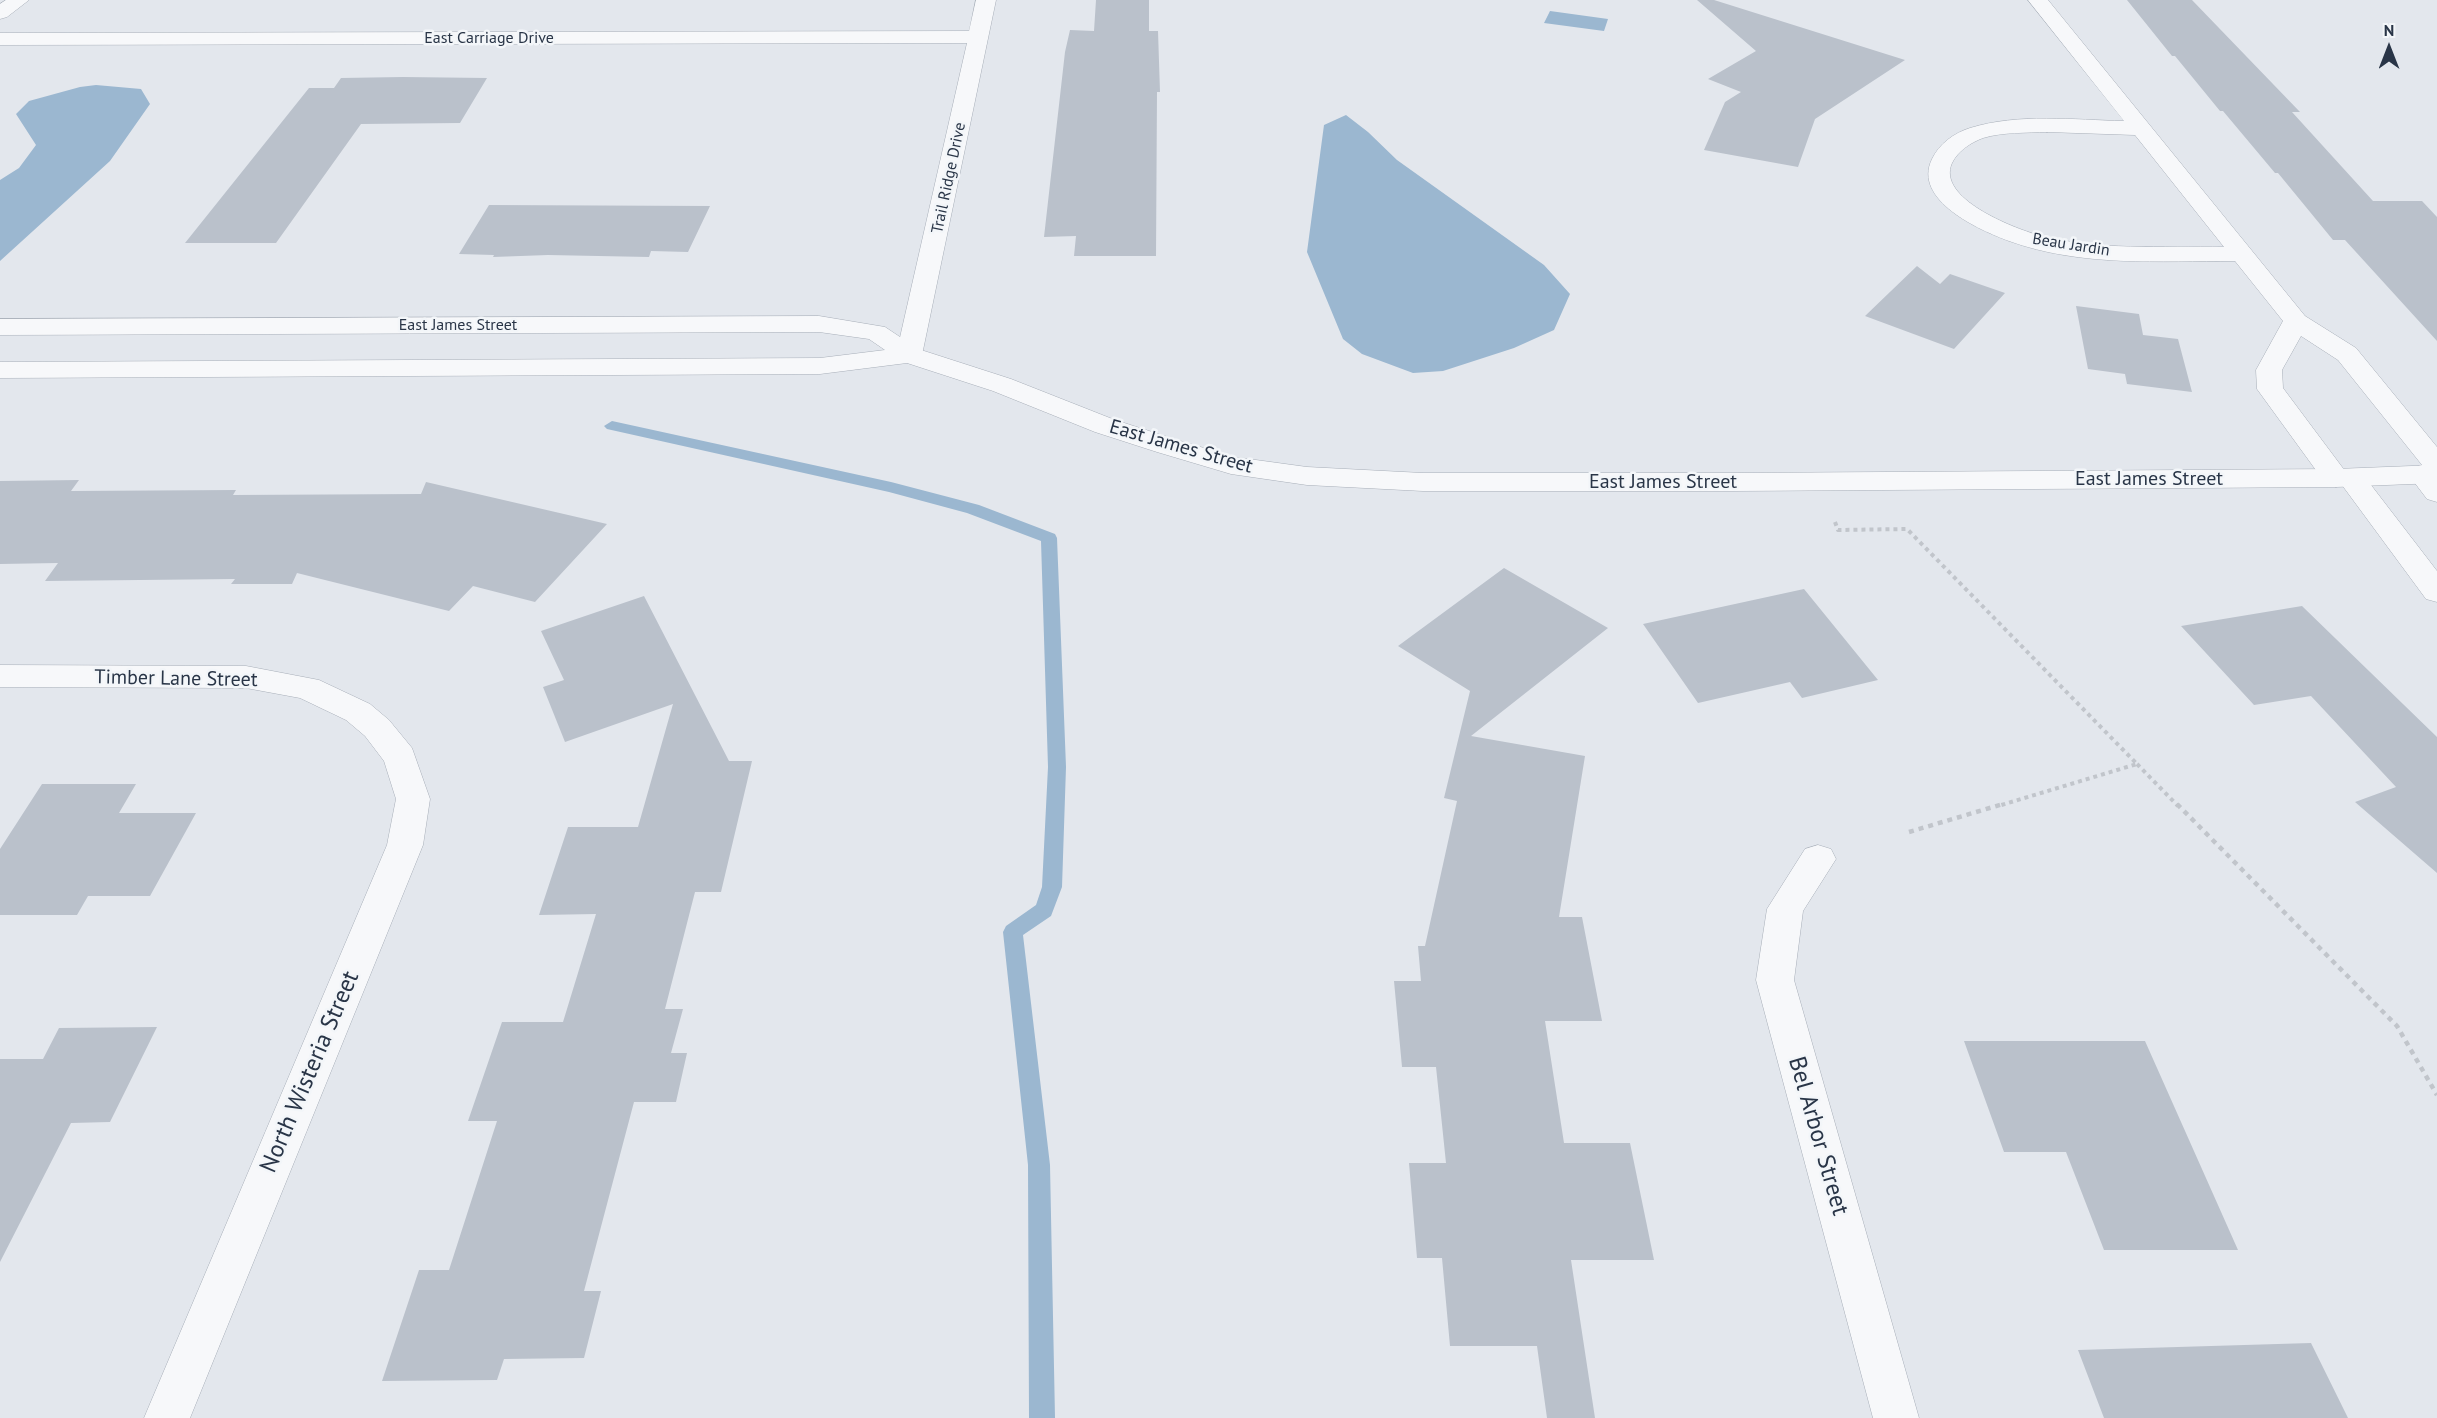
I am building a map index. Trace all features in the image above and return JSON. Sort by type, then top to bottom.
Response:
[{"type":"street","points":[[0,13],[19,0]]},
{"type":"street","name":"Trail Ridge Drive","points":[[909,355],[986,0]]},
{"type":"street","points":[[2038,0],[2296,321],[2347,354],[2433,476]]},
{"type":"street","name":"East Carriage Drive","points":[[0,39],[978,38]]},
{"type":"street","name":"Beau Jardin","points":[[2141,128],[2038,127],[1990,130],[1956,142],[1938,163],[1937,182],[1951,201],[1981,220],[2029,240],[2095,251],[2241,254]]},
{"type":"street","points":[[2296,321],[2269,370],[2270,389],[2437,592]]},
{"type":"street","name":"East James Street","points":[[0,327],[819,324],[876,332],[909,355],[1002,385],[1105,426],[1178,449],[1231,465],[1306,476],[1423,482],[2433,476]]},
{"type":"street","name":"East James Street","points":[[0,370],[601,369],[820,366],[909,355]]},
{"type":"street","name":"Timber Lane Street","points":[[0,676],[246,677],[307,688],[358,712],[377,728]]},
{"type":"street","name":"North Wisteria Street","points":[[167,1418],[405,845],[413,800],[400,757],[377,728]]},
{"type":"street","name":"Bel Arbor Street","points":[[1818,859],[1785,909],[1774,981],[1896,1418]]},
{"type":"path","points":[[1832,515],[1838,530],[1907,529],[2136,764],[2397,1026],[2437,1095]]},
{"type":"path","points":[[1909,832],[2136,764]]},
{"type":"water","points":[[1550,11],[1608,19],[1604,31],[1544,23]]},
{"type":"water","points":[[96,85],[141,89],[150,104],[110,161],[0,261],[0,180],[19,168],[36,145],[16,114],[29,101]]},
{"type":"water","points":[[1346,115],[1368,132],[1397,160],[1544,265],[1570,294],[1554,330],[1514,348],[1443,371],[1413,373],[1362,354],[1343,339],[1307,252],[1324,125]]},
{"type":"building","points":[[1096,0],[1149,0],[1149,31],[1158,31],[1160,92],[1157,92],[1156,256],[1074,256],[1076,236],[1044,237],[1065,52],[1070,30],[1094,31]]},
{"type":"building","points":[[1697,0],[1714,0],[1905,60],[1815,119],[1798,167],[1704,150],[1725,102],[1741,92],[1708,79],[1756,51]]},
{"type":"building","points":[[2127,0],[2192,0],[2300,112],[2292,112],[2373,201],[2422,201],[2437,217],[2437,341],[2345,240],[2333,240],[2278,173],[2275,173],[2223,111],[2220,111],[2175,56],[2172,56]]},
{"type":"building","points":[[341,78],[487,78],[460,123],[361,124],[276,243],[185,243],[309,88],[334,88]]},
{"type":"building","points":[[489,205],[710,206],[688,252],[651,251],[649,257],[548,255],[493,257],[494,255],[459,254]]},
{"type":"building","points":[[1917,266],[1940,284],[1950,274],[2005,293],[1954,349],[1865,316]]},
{"type":"building","points":[[2076,306],[2139,314],[2143,335],[2178,339],[2192,392],[2127,384],[2125,374],[2088,369]]},
{"type":"building","points":[[79,480],[71,491],[236,490],[233,495],[421,494],[426,482],[607,524],[535,602],[473,586],[449,611],[297,573],[292,584],[231,584],[235,579],[45,581],[58,563],[0,564],[0,481]]},
{"type":"building","points":[[1504,568],[1608,628],[1471,736],[1585,756],[1559,917],[1582,917],[1602,1021],[1545,1021],[1564,1143],[1630,1143],[1654,1260],[1571,1260],[1595,1418],[1547,1418],[1537,1346],[1450,1346],[1442,1258],[1417,1258],[1409,1163],[1446,1163],[1436,1067],[1402,1067],[1394,981],[1421,981],[1418,946],[1425,946],[1457,801],[1444,798],[1470,691],[1398,646]]},
{"type":"building","points":[[1804,589],[1878,680],[1802,698],[1790,682],[1698,703],[1643,624]]},
{"type":"building","points":[[644,596],[729,761],[752,761],[721,892],[695,892],[665,1009],[683,1009],[671,1053],[687,1053],[676,1102],[634,1102],[584,1291],[601,1291],[584,1358],[504,1359],[497,1380],[382,1381],[419,1270],[449,1270],[497,1121],[468,1121],[502,1022],[563,1022],[596,914],[539,915],[568,827],[638,827],[673,704],[565,742],[543,687],[564,680],[541,631]]},
{"type":"building","points":[[2302,606],[2437,737],[2437,873],[2355,802],[2396,787],[2311,696],[2254,705],[2181,626]]},
{"type":"building","points":[[42,784],[136,784],[119,813],[196,813],[150,896],[88,896],[77,915],[0,915],[0,849]]},
{"type":"building","points":[[157,1027],[110,1122],[71,1123],[0,1262],[0,1059],[43,1059],[59,1028]]},
{"type":"building","points":[[1964,1041],[2145,1041],[2238,1250],[2104,1250],[2066,1152],[2004,1152]]},
{"type":"building","points":[[2311,1343],[2348,1418],[2104,1418],[2078,1350]]},
{"type":"waterway","points":[[612,426],[891,487],[973,509],[1049,538],[1057,767],[1052,887],[1044,910],[1013,932],[1039,1165],[1042,1418]]}]
